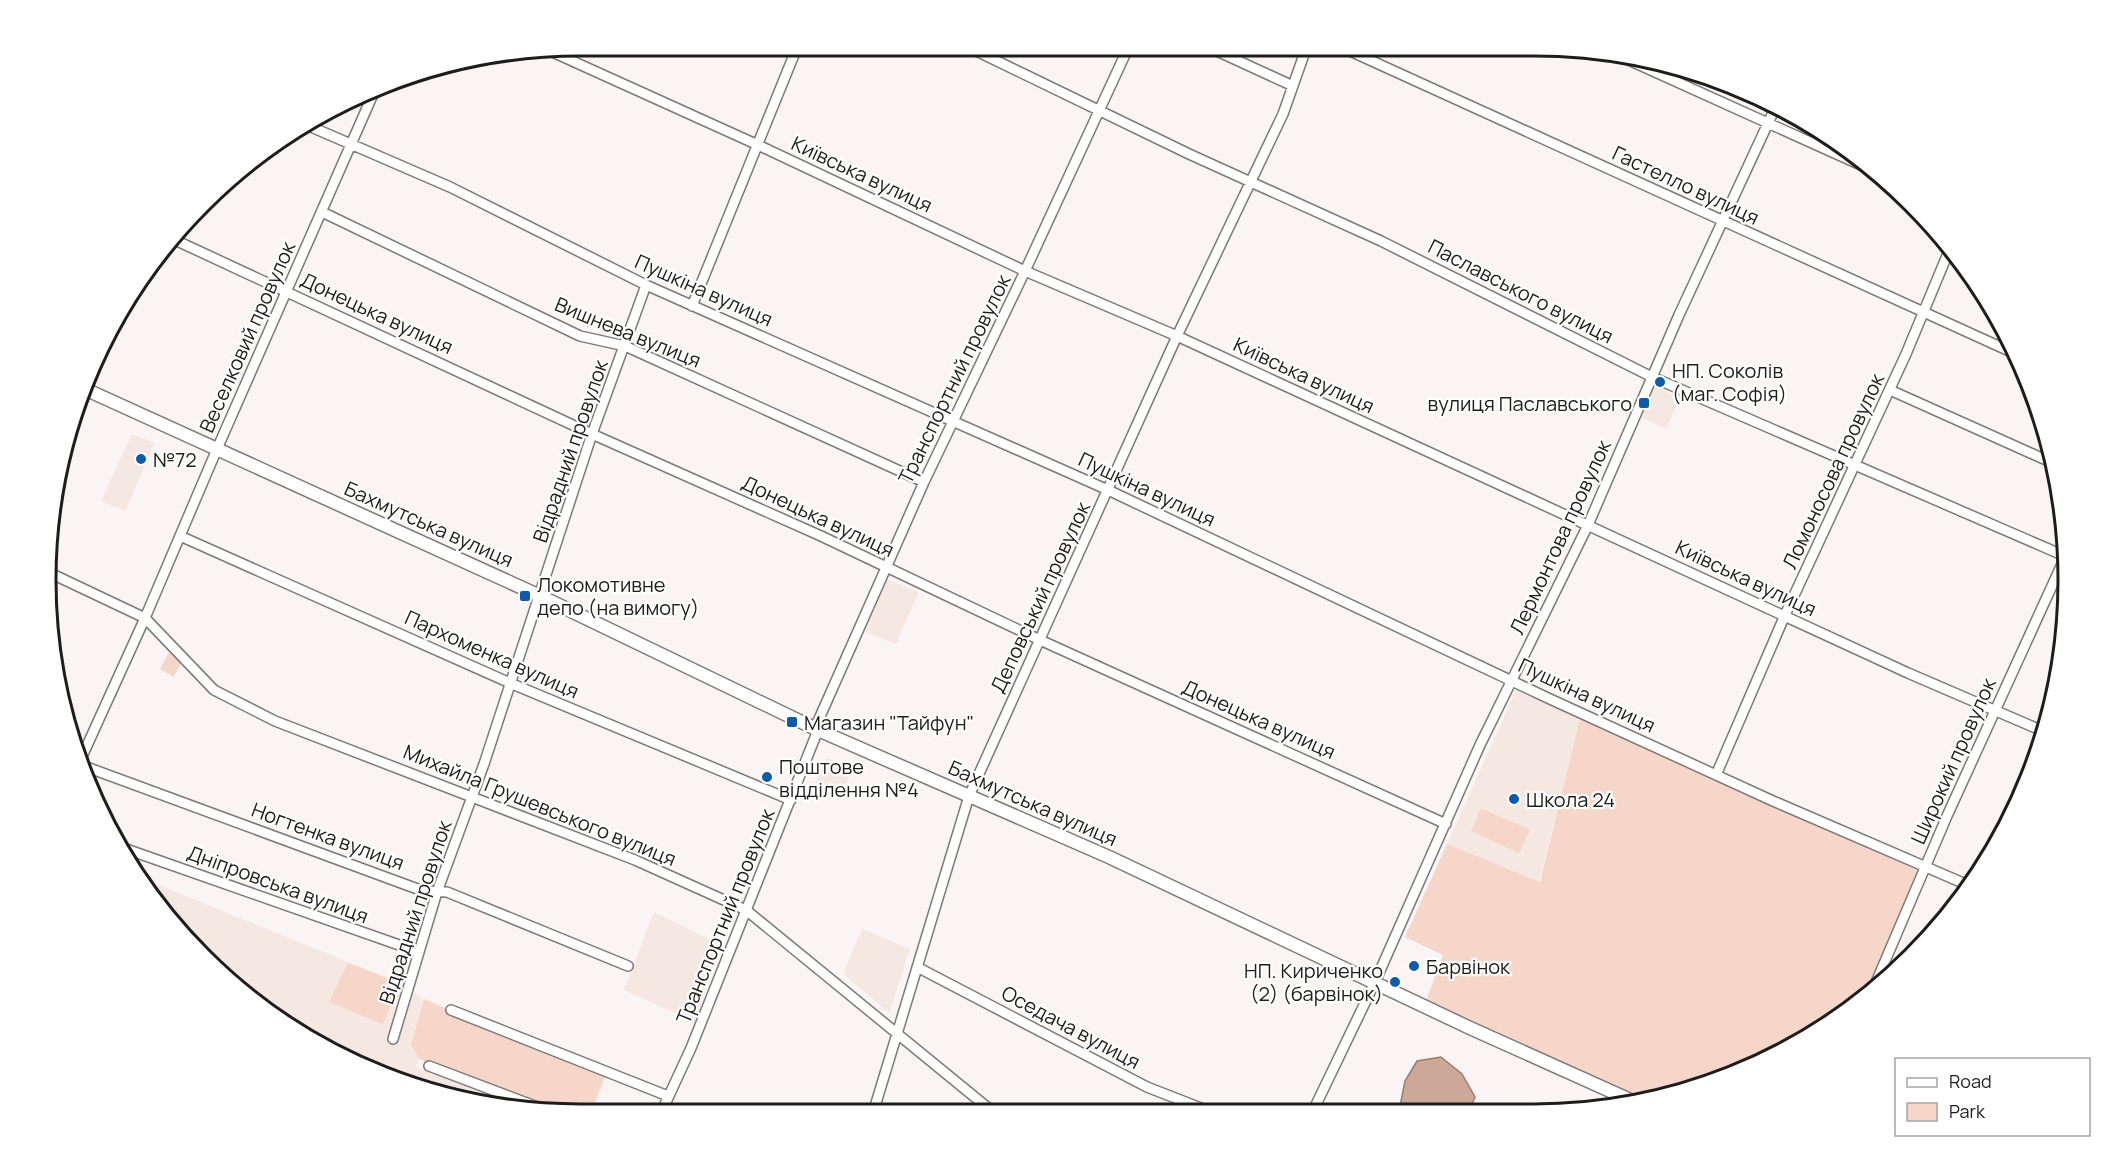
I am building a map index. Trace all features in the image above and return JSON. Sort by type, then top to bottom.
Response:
[{"type":"street","points":[[692,306],[794,56]]},
{"type":"street","name":"Паславського вулиця","points":[[987,56],[1381,241],[1652,377],[2057,551]]},
{"type":"street","name":"Транспортний провулок","points":[[665,1104],[691,1048],[791,800],[816,729],[886,567],[1124,56]]},
{"type":"street","points":[[1228,56],[1293,86]]},
{"type":"street","name":"Деповський провулок","points":[[876,1104],[969,796],[1177,336],[1283,114],[1304,56]]},
{"type":"street","name":"Гастелло вулиця","points":[[1361,56],[2005,350]]},
{"type":"street","name":"Київська вулиця","points":[[562,57],[758,145],[1025,272],[1177,336],[1908,673],[2037,729]]},
{"type":"street","points":[[1647,68],[1843,157]]},
{"type":"street","name":"Веселковий провулок","points":[[85,754],[371,99]]},
{"type":"street","name":"Лермонтова провулок","points":[[1315,1104],[1375,982],[1480,746],[1588,525],[1652,377],[1772,113]]},
{"type":"street","name":"Пушкіна вулиця","points":[[314,128],[450,187],[692,306],[1108,490],[1716,775],[1962,882]]},
{"type":"street","name":"Вишнева вулиця","points":[[322,212],[580,336],[625,346],[924,482]]},
{"type":"street","name":"Донецька вулиця","points":[[180,242],[592,434],[1446,824]]},
{"type":"street","name":"Ломоносова провулок","points":[[1716,775],[1785,615],[1890,390],[1947,257]]},
{"type":"street","name":"Відрадний провулок","points":[[393,1039],[436,892],[472,796],[592,434],[646,285]]},
{"type":"street","points":[[1890,390],[2044,459]]},
{"type":"street","name":"Бахмутська вулиця","points":[[90,392],[540,596],[816,729],[1109,857],[1470,1028],[1622,1096]]},
{"type":"street","name":"Пархоменка вулиця","points":[[180,536],[510,683],[791,800]]},
{"type":"street","name":"Широкий провулок","points":[[1879,975],[2058,575]]},
{"type":"street","name":"Михайла Грушевського вулиця","points":[[56,576],[146,618],[214,690],[275,721],[635,860],[746,910],[983,1104]]},
{"type":"street","name":"Ногтенка вулиця","points":[[89,766],[423,891],[447,892],[628,966]]},
{"type":"street","name":"Дніпровська вулиця","points":[[132,851],[419,952]]},
{"type":"street","name":"Оседача вулиця","points":[[917,967],[1148,1087],[1191,1104]]},
{"type":"street","points":[[451,1010],[669,1096]]},
{"type":"street","points":[[429,1066],[521,1101]]},
{"type":"shaded area","points":[[1654,386],[1680,398],[1666,429],[1641,417]]},
{"type":"shaded area","points":[[132,434],[155,443],[125,511],[101,501]]},
{"type":"shaded area","points":[[887,579],[919,592],[896,644],[865,632]]},
{"type":"shaded area","name":"Школа 24","points":[[1517,688],[1580,718],[1539,882],[1447,844]]},
{"type":"shaded area","points":[[827,758],[852,769],[841,800],[813,788]]},
{"type":"shaded area","points":[[152,882],[400,983],[424,999],[411,1045],[419,1059],[416,1067],[497,1097],[444,1087],[379,1065],[318,1034],[289,1016],[261,996],[209,951]]},
{"type":"shaded area","points":[[654,912],[721,945],[695,1022],[624,990]]},
{"type":"shaded area","points":[[862,929],[910,949],[889,1013],[843,974]]},
{"type":"shaded area","points":[[1441,1057],[1462,1074],[1475,1097],[1472,1104],[1400,1104],[1405,1081],[1417,1061]]},
{"type":"green space","points":[[169,652],[182,660],[174,677],[160,669]]},
{"type":"green space","points":[[1580,718],[1921,872],[1872,980],[1853,996],[1796,1034],[1735,1065],[1670,1087],[1627,1096],[1424,1006],[1443,955],[1405,937],[1447,844],[1540,882]]},
{"type":"green space","points":[[1481,808],[1530,830],[1519,853],[1471,831]]},
{"type":"green space","points":[[348,963],[400,983],[383,1024],[329,1002]]},
{"type":"green space","points":[[424,999],[605,1077],[595,1104],[533,1102],[419,1059],[411,1045]]},
{"type":"place","name":"НП. Соколів (маг. Софія)","points":[[1660,382]]},
{"type":"place","name":"вулиця Паславського","points":[[1644,403]]},
{"type":"place","name":"№72","points":[[141,459]]},
{"type":"place","name":"Локомотивне депо (на вимогу)","points":[[525,596]]},
{"type":"place","name":"Магазин \"Тайфун\"","points":[[792,722]]},
{"type":"place","name":"Поштове відділення №4","points":[[767,777]]},
{"type":"place","name":"Школа 24","points":[[1514,799]]},
{"type":"place","name":"Барвінок","points":[[1414,966]]},
{"type":"place","name":"НП. Кириченко (2) (барвінок)","points":[[1395,982]]}]
